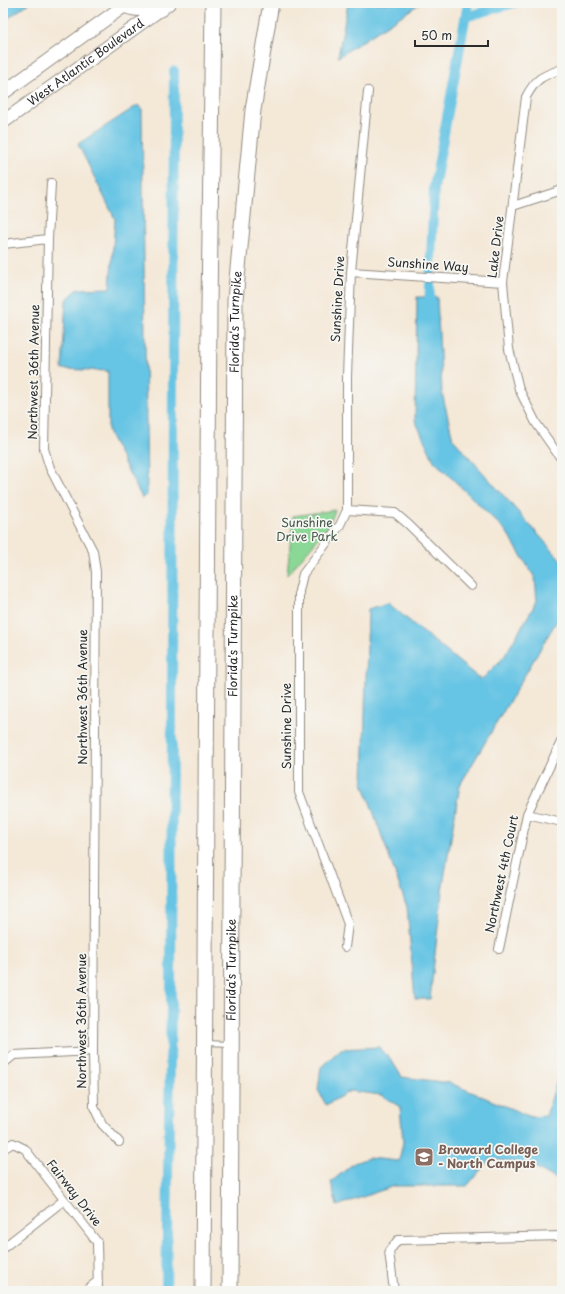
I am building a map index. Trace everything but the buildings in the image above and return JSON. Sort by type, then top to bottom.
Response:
[{"type":"highway","points":[[203,1291],[209,317],[213,3]]},
{"type":"highway","name":"Florida's Turnpike","points":[[230,1291],[235,300],[254,110],[271,3]]},
{"type":"highway","points":[[126,4],[165,6]]},
{"type":"main road","name":"West Atlantic Boulevard","points":[[3,93],[126,4]]},
{"type":"main road","name":"West Atlantic Boulevard","points":[[3,122],[165,6]]},
{"type":"street","name":"Lake Drive","points":[[562,70],[541,76],[532,84],[526,97],[514,206],[503,282],[509,349],[519,389],[536,423],[562,460]]},
{"type":"street","name":"Sunshine Drive","points":[[345,947],[348,924],[299,792],[299,591],[303,574],[340,525],[347,510],[347,376],[351,272],[368,91]]},
{"type":"street","name":"Northwest 36th Avenue","points":[[51,183],[48,239],[44,449],[50,468],[93,551],[96,572],[93,1051],[94,1107],[102,1124],[119,1142]]},
{"type":"street","points":[[514,206],[562,190]]},
{"type":"street","points":[[3,244],[48,239]]},
{"type":"street","name":"Sunshine Way","points":[[351,272],[503,282]]},
{"type":"street","points":[[347,510],[395,513],[471,586]]},
{"type":"street","name":"Northwest 4th Court","points":[[499,949],[527,814],[562,740]]},
{"type":"street","points":[[527,814],[562,822]]},
{"type":"street","points":[[3,1064],[14,1055],[93,1051]]},
{"type":"street","name":"Fairway Drive","points":[[3,1149],[13,1143],[25,1149],[97,1242],[98,1291]]},
{"type":"street","points":[[3,1248],[64,1200]]},
{"type":"street","points":[[394,1291],[389,1251],[398,1240],[562,1236]]},
{"type":"street","points":[[86,1291],[98,1281]]},
{"type":"lane","points":[[205,1043],[231,1044]]},
{"type":"green space","name":"Sunshine Drive Park","points":[[335,510],[329,526],[287,575],[293,516]]},
{"type":"water","points":[[3,3],[29,3],[3,22]]},
{"type":"water","points":[[348,3],[421,3],[338,57]]},
{"type":"water","points":[[138,105],[142,109],[147,495],[142,498],[108,432],[108,371],[62,369],[66,300],[78,289],[110,288],[115,219],[78,144]]},
{"type":"water","points":[[417,297],[437,297],[442,392],[453,439],[562,561],[562,612],[460,785],[442,891],[430,999],[415,999],[407,907],[363,783],[368,609],[388,603],[481,680],[504,657],[537,601],[535,578],[506,531],[434,461],[415,420]]},
{"type":"water","points":[[379,1047],[390,1058],[402,1077],[450,1083],[531,1117],[546,1116],[558,1077],[562,1076],[562,1182],[529,1164],[490,1159],[467,1186],[394,1186],[337,1206],[331,1182],[354,1163],[368,1158],[399,1161],[403,1142],[400,1107],[381,1095],[350,1091],[326,1105],[318,1090],[321,1067],[341,1049]]},
{"type":"waterway","points":[[429,310],[434,188],[468,3]]},
{"type":"waterway","points":[[465,17],[514,3]]},
{"type":"waterway","points":[[166,1291],[171,1005],[174,71]]},
{"type":"place","name":"Broward College - North Campus","points":[[424,1157]]}]
